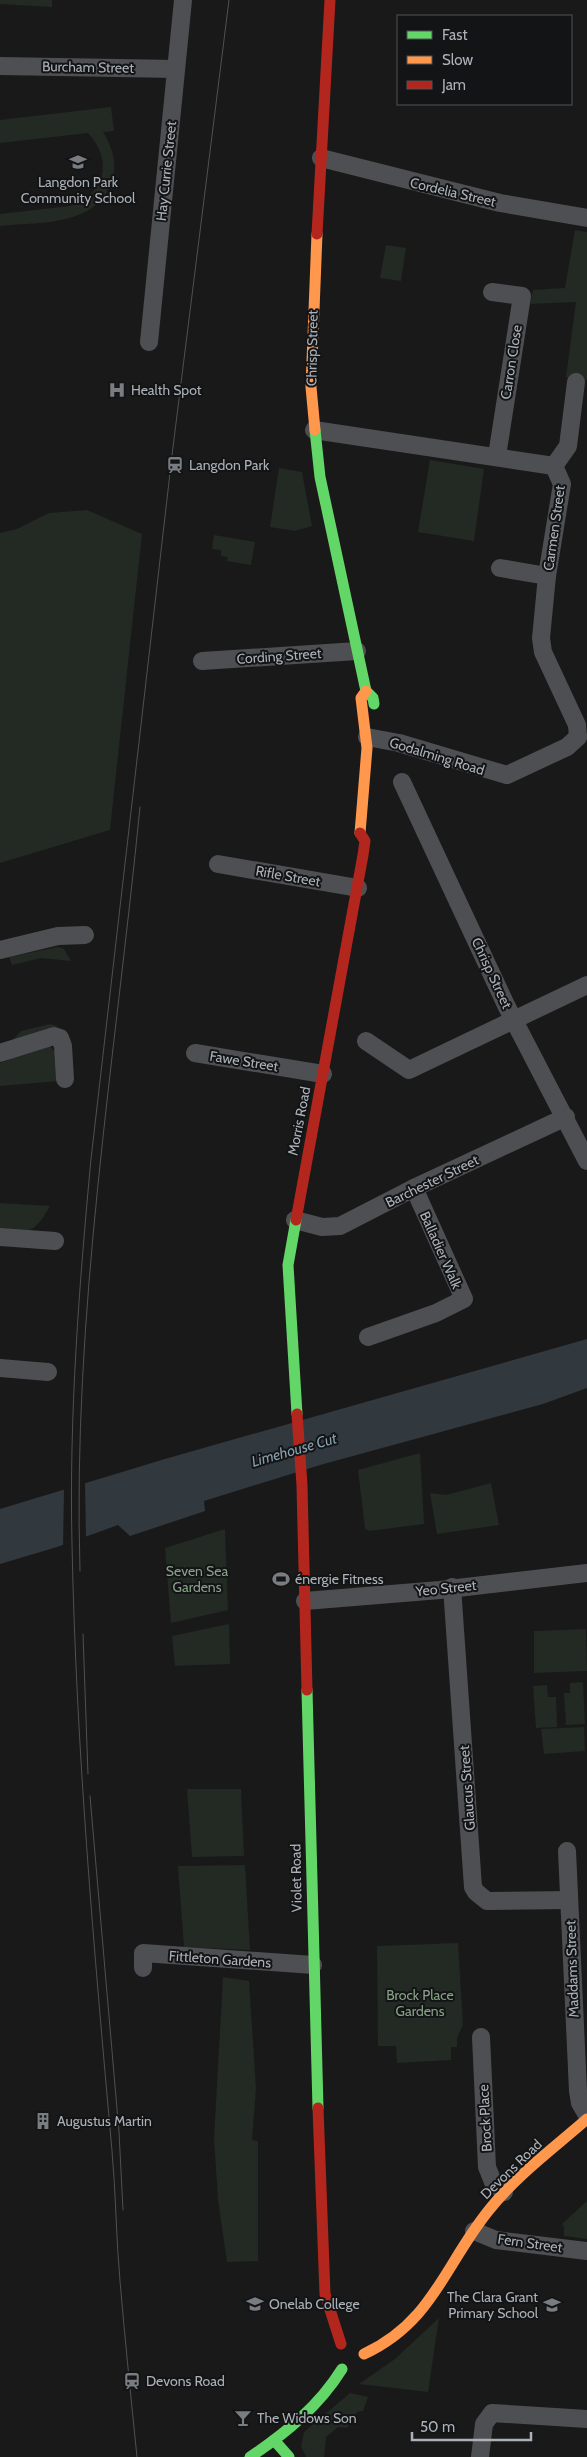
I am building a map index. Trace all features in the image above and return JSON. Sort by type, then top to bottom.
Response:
[{"type":"street","name":"Hay Currie Street","points":[[148,342],[183,0]]},
{"type":"street","name":"Chrisp Street","points":[[330,0],[312,327],[311,387],[314,430],[328,524],[366,691],[373,698],[376,714]]},
{"type":"street","name":"Burcham Street","points":[[0,66],[176,69]]},
{"type":"street","name":"Cordelia Street","points":[[321,158],[500,203],[587,218]]},
{"type":"street","name":"Carron Close","points":[[492,292],[522,296],[497,456]]},
{"type":"street","points":[[554,466],[568,446],[576,382]]},
{"type":"street","name":"Carmen Street","points":[[314,430],[554,466],[562,484],[547,576],[541,638],[543,652],[577,725],[578,739]]},
{"type":"street","points":[[500,568],[547,576]]},
{"type":"street","name":"Cording Street","points":[[202,661],[357,651]]},
{"type":"street","name":"Chrisp Street","points":[[366,691],[361,698],[376,740],[367,766]]},
{"type":"street","name":"Godalming Road","points":[[376,740],[507,775],[578,739]]},
{"type":"street","name":"Morris Road","points":[[298,1408],[288,1265],[358,888],[365,841],[360,833],[367,766]]},
{"type":"street","name":"Chrisp Street","points":[[402,782],[515,1020],[566,1116],[587,1161]]},
{"type":"street","name":"Morris Road","points":[[365,841],[372,836],[374,827]]},
{"type":"street","name":"Rifle Street","points":[[218,864],[358,888]]},
{"type":"street","points":[[0,950],[58,936],[85,935]]},
{"type":"street","points":[[366,1041],[409,1070],[587,985]]},
{"type":"street","points":[[0,1053],[54,1036],[60,1038],[63,1046],[65,1079]]},
{"type":"street","name":"Fawe Street","points":[[194,1053],[324,1074]]},
{"type":"street","name":"Barchester Street","points":[[295,1220],[322,1227],[340,1226],[414,1188],[566,1116]]},
{"type":"street","name":"Balladier Walk","points":[[368,1337],[436,1313],[464,1299],[414,1188]]},
{"type":"street","points":[[0,1237],[55,1241]]},
{"type":"street","points":[[0,1368],[48,1372]]},
{"type":"street","name":"Violet Road","points":[[298,1408],[302,1485],[313,1965],[323,2274],[327,2302],[349,2343]]},
{"type":"street","name":"Yeo Street","points":[[305,1601],[587,1573]]},
{"type":"street","name":"Glaucus Street","points":[[452,1587],[473,1887],[487,1901],[569,1900]]},
{"type":"street","name":"Maddams Street","points":[[567,1851],[578,2091],[580,2103],[587,2114]]},
{"type":"street","name":"Fittleton Gardens","points":[[142,1955],[313,1965]]},
{"type":"street","name":"Brock Place","points":[[481,2037],[487,2167],[493,2182],[504,2192]]},
{"type":"street","name":"Devons Road","points":[[364,2354],[387,2345],[401,2335],[434,2292],[474,2231],[504,2192],[587,2119]]},
{"type":"street","name":"Fern Street","points":[[474,2231],[496,2240],[587,2251]]},
{"type":"street","points":[[349,2343],[364,2354],[358,2368],[342,2369],[335,2357],[349,2343]]},
{"type":"street","points":[[250,2457],[274,2440],[328,2393],[342,2369]]},
{"type":"street","points":[[480,2457],[484,2424],[492,2413],[587,2419]]},
{"type":"street","points":[[274,2440],[289,2457]]},
{"type":"green space","points":[[0,0],[52,0],[52,7],[0,4]]},
{"type":"green space","points":[[111,107],[114,131],[103,132],[112,150],[114,170],[111,183],[103,197],[92,208],[64,220],[0,226],[0,214],[70,206],[82,201],[98,185],[102,176],[103,165],[96,144],[88,133],[0,143],[0,120]]},
{"type":"green space","points":[[575,230],[587,232],[587,380],[566,377],[576,302],[530,304],[533,290],[565,288]]},
{"type":"green space","points":[[386,245],[406,248],[401,281],[380,278]]},
{"type":"green space","points":[[430,460],[484,469],[474,541],[418,532]]},
{"type":"green space","points":[[279,468],[302,472],[312,526],[295,531],[270,527]]},
{"type":"green space","points":[[87,510],[142,534],[110,830],[0,863],[0,533],[17,529],[49,513]]},
{"type":"green space","points":[[214,535],[255,542],[251,565],[227,561],[228,557],[221,556],[221,550],[212,549]]},
{"type":"green space","points":[[58,947],[64,949],[71,961],[41,958],[12,965],[9,957]]},
{"type":"green space","points":[[50,1024],[58,1026],[11,1042],[21,1031]]},
{"type":"green space","points":[[49,1045],[55,1052],[59,1081],[0,1086],[0,1063]]},
{"type":"green space","points":[[0,1203],[50,1206],[40,1222],[31,1229],[19,1231],[0,1230]]},
{"type":"green space","points":[[420,1453],[424,1524],[369,1531],[365,1528],[358,1470]]},
{"type":"green space","points":[[491,1483],[499,1525],[437,1534],[430,1493],[446,1495]]},
{"type":"green space","name":"Seven Sea Gardens","points":[[225,1529],[228,1610],[171,1623],[165,1548]]},
{"type":"green space","points":[[229,1624],[230,1664],[175,1666],[172,1636]]},
{"type":"green space","points":[[586,1629],[587,1671],[534,1673],[534,1631]]},
{"type":"green space","points":[[583,1682],[585,1724],[566,1725],[564,1693],[570,1693],[570,1683]]},
{"type":"green space","points":[[547,1685],[548,1697],[556,1697],[557,1727],[536,1728],[533,1686]]},
{"type":"green space","points":[[584,1727],[585,1751],[544,1754],[541,1729]]},
{"type":"green space","points":[[187,1789],[241,1789],[244,1856],[192,1857]]},
{"type":"green space","points":[[245,1865],[250,1950],[184,1947],[178,1866]]},
{"type":"green space","name":"Brock Place Gardens","points":[[458,1943],[463,2025],[457,2038],[457,2047],[451,2047],[451,2060],[397,2063],[396,2046],[378,2046],[377,1946]]},
{"type":"green space","points":[[223,1977],[249,1981],[256,2088],[252,2140],[258,2141],[258,2261],[227,2262],[218,2200],[214,2138]]},
{"type":"green space","points":[[587,2201],[587,2239],[564,2236],[562,2224]]},
{"type":"green space","points":[[439,2318],[428,2392],[359,2384],[395,2359]]},
{"type":"green space","points":[[350,2393],[368,2397],[363,2411],[357,2412],[347,2428],[338,2427],[326,2437],[324,2457],[306,2457],[301,2446],[304,2432]]},
{"type":"water","name":"Limehouse Cut","points":[[587,1339],[587,1388],[543,1404],[320,1465],[204,1501],[205,1511],[130,1536],[118,1525],[57,1547],[0,1564],[0,1509],[165,1459]]},
{"type":"pier","points":[[85,1481],[86,1539],[63,1548],[64,1487]]},
{"type":"tram line","points":[[137,2457],[119,2265],[113,2167],[92,1924],[77,1696],[71,1496],[72,1448],[79,1303],[91,1159],[173,447],[229,0]]},
{"type":"tram line","points":[[80,1571],[79,1475],[82,1379],[89,1284],[140,807]]},
{"type":"tram line","points":[[83,1634],[88,1774]]},
{"type":"tram line","points":[[90,1796],[119,2132],[123,2210]]},
{"type":"traffic: fast","points":[[315,430],[320,477],[366,691],[373,698],[374,704]]},
{"type":"traffic: fast","points":[[296,1220],[288,1265],[297,1414]]},
{"type":"traffic: fast","points":[[307,1690],[318,2108]]},
{"type":"traffic: fast","points":[[250,2457],[301,2418],[323,2395],[342,2369]]},
{"type":"traffic: fast","points":[[274,2440],[289,2457]]},
{"type":"traffic: slow","points":[[315,430],[311,387],[317,234]]},
{"type":"traffic: slow","points":[[360,833],[367,748],[361,698],[366,691]]},
{"type":"traffic: slow","points":[[364,2354],[387,2341],[406,2326],[436,2290],[474,2230],[500,2197],[524,2173],[587,2119]]},
{"type":"traffic: jam","points":[[317,234],[330,0]]},
{"type":"traffic: jam","points":[[296,1220],[363,855],[365,841],[360,833]]},
{"type":"traffic: jam","points":[[297,1414],[302,1485],[307,1690]]},
{"type":"traffic: jam","points":[[318,2108],[325,2294],[341,2344]]},
{"type":"place","name":"Langdon Park Community School","points":[[78,162]]},
{"type":"place","name":"Health Spot","points":[[117,390]]},
{"type":"place","name":"Langdon Park","points":[[175,465]]},
{"type":"place","name":"énergie Fitness","points":[[281,1579]]},
{"type":"place","name":"Augustus Martin","points":[[43,2121]]},
{"type":"place","name":"Onelab College","points":[[255,2304]]},
{"type":"place","name":"The Clara Grant Primary School","points":[[552,2305]]},
{"type":"place","name":"Devons Road","points":[[132,2381]]},
{"type":"place","name":"The Widows Son","points":[[243,2418]]}]
